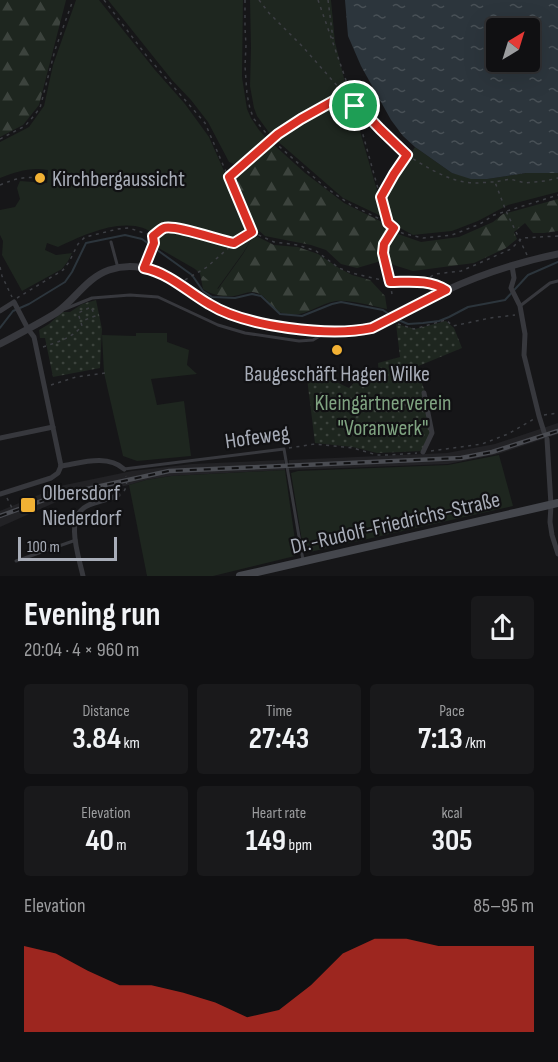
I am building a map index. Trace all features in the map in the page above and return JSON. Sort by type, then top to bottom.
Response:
[{"type":"main road","name":"Dr.-Rudolf-Friedrichs-Straße","points":[[240,576],[555,504]]},
{"type":"street","points":[[0,344],[58,311],[100,274],[118,268],[138,267],[160,274],[209,305],[233,316],[268,324],[326,332],[372,328],[446,290],[486,274],[558,254]]},
{"type":"street","points":[[512,266],[514,278],[511,288],[522,315],[525,334],[524,355],[546,435],[555,504],[550,522],[558,554]]},
{"type":"street","points":[[0,311],[14,302],[33,337],[61,466],[58,473],[51,478],[3,494]]},
{"type":"street","points":[[423,452],[432,433],[424,393]]},
{"type":"street","points":[[0,438],[53,427]]},
{"type":"street","name":"Hofeweg","points":[[61,466],[108,461],[124,469]]},
{"type":"street","points":[[83,576],[74,530],[77,516],[81,509],[118,495]]},
{"type":"lane","points":[[111,242],[118,268]]},
{"type":"lane","points":[[520,306],[550,284],[558,281]]},
{"type":"lane","points":[[58,311],[92,298],[130,295],[158,297],[218,325],[245,333],[299,341],[313,340],[326,332]]},
{"type":"lane","points":[[284,449],[303,562]]},
{"type":"lane","name":"Hofeweg","points":[[124,469],[284,449]]},
{"type":"lane","points":[[16,561],[76,540]]},
{"type":"path","points":[[0,139],[24,126],[40,108],[55,50],[73,0]]},
{"type":"path","points":[[104,0],[146,55],[206,123],[252,232],[274,242],[298,245],[316,251],[352,273],[390,282],[423,282],[439,285],[446,290]]},
{"type":"path","points":[[245,0],[244,66],[247,94],[254,120],[272,140],[351,205],[388,223],[402,233],[423,238],[452,235],[468,230],[494,215],[558,195]]},
{"type":"path","points":[[259,0],[344,95],[407,155],[426,167],[455,180],[473,183],[510,179],[525,183],[558,178]]},
{"type":"path","points":[[318,0],[355,106],[388,223]]},
{"type":"path","points":[[328,0],[333,43]]},
{"type":"path","points":[[229,177],[278,134],[344,95]]},
{"type":"path","points":[[381,197],[407,155]]},
{"type":"path","points":[[0,184],[13,179],[40,178]]},
{"type":"path","points":[[495,182],[530,261]]},
{"type":"path","points":[[153,236],[169,227],[234,243]]},
{"type":"path","points":[[0,267],[14,302],[63,270],[78,244],[85,237],[129,228],[153,236]]},
{"type":"path","points":[[392,294],[383,253],[384,244],[394,228]]},
{"type":"path","points":[[189,277],[207,267],[234,243],[252,232]]},
{"type":"path","points":[[144,268],[154,243],[153,236]]},
{"type":"path","points":[[423,282],[435,274],[461,271],[511,249],[522,238],[558,236]]},
{"type":"path","points":[[37,349],[75,334],[82,326],[78,313],[91,307],[95,316],[82,321]]},
{"type":"path","points":[[393,318],[414,329],[446,320],[453,326],[490,318],[522,315]]},
{"type":"path","points":[[45,387],[76,377],[105,373]]},
{"type":"path","name":"Hofeweg","points":[[284,449],[315,444],[389,455],[423,452],[482,444],[508,434],[539,416],[558,413]]},
{"type":"path","points":[[118,495],[125,489],[127,480],[124,469]]},
{"type":"path","points":[[41,481],[45,495]]},
{"type":"path","points":[[3,494],[12,508]]},
{"type":"shaded area","points":[[558,423],[558,434],[498,454],[448,464],[289,470],[289,460],[447,453],[495,444]]},
{"type":"shaded area","points":[[284,460],[285,470],[171,476],[63,499],[0,527],[0,511],[60,486],[132,471],[192,464]]},
{"type":"green space","points":[[0,0],[66,0],[39,105],[23,125],[0,137]]},
{"type":"green space","points":[[76,0],[99,0],[185,104],[209,137],[249,231],[254,235],[217,289],[195,269],[155,246],[158,237],[135,226],[108,228],[58,247],[47,243],[45,250],[56,255],[72,253],[68,261],[62,269],[22,291],[2,255],[0,210],[15,207],[20,199],[17,188],[20,181],[47,183],[48,170],[17,172],[0,178],[0,142],[29,127],[44,106],[53,65]]},
{"type":"green space","points":[[108,0],[243,0],[242,77],[247,109],[259,130],[268,140],[261,141],[236,165],[229,162],[208,122]]},
{"type":"green space","points":[[250,0],[331,0],[335,42],[348,94],[340,94],[305,114],[273,138],[257,116],[250,86]]},
{"type":"green space","points":[[339,100],[347,100],[355,114],[385,218],[343,198],[275,139],[301,120]]},
{"type":"green space","points":[[273,144],[305,173],[344,203],[380,221],[398,234],[421,242],[459,237],[493,222],[503,214],[558,199],[558,231],[533,233],[525,223],[514,232],[517,239],[506,248],[474,263],[413,271],[381,261],[357,268],[341,264],[326,250],[265,236],[256,228],[235,177]]},
{"type":"green space","points":[[415,147],[452,173],[487,179],[526,173],[558,173],[558,192],[508,205],[478,221],[452,231],[413,235],[389,222],[384,200],[392,182]]},
{"type":"green space","points":[[254,235],[274,245],[298,247],[318,254],[352,275],[370,280],[385,296],[387,309],[361,303],[336,301],[303,313],[290,315],[278,311],[257,293],[226,296],[203,289],[200,273],[218,289]]},
{"type":"green space","points":[[96,300],[102,329],[100,368],[53,377],[45,338],[40,338],[39,330],[62,312],[70,312],[82,304]]},
{"type":"green space","name":"Kleingärtnerverein \"Voranwerk\"","points":[[446,321],[454,328],[462,348],[416,367],[427,397],[432,433],[423,451],[377,453],[353,447],[315,443],[306,370],[327,373],[332,380],[349,388],[360,376],[379,376],[378,363],[400,357],[396,324],[415,329]]},
{"type":"green space","points":[[136,333],[167,333],[167,342],[189,350],[187,365],[197,374],[151,379],[157,405],[184,401],[191,456],[137,461],[123,456],[104,373],[102,335],[136,336]]},
{"type":"green space","points":[[499,455],[513,506],[310,552],[302,541],[291,473],[448,465]]},
{"type":"green space","points":[[285,470],[296,547],[295,556],[213,576],[147,576],[129,485],[171,476]]},
{"type":"water","points":[[345,0],[558,0],[558,173],[526,173],[471,179],[452,173],[403,136],[391,120],[361,66],[348,36]]},
{"type":"waterway","points":[[0,328],[13,311],[65,282],[86,243],[125,235],[142,239],[192,275],[203,291],[212,297],[235,298],[252,294],[261,296],[280,314],[302,316],[341,302],[383,310],[408,324],[439,321],[468,307],[505,300],[528,275],[558,262]]},
{"type":"railway","points":[[0,516],[55,496],[169,471],[461,458],[492,452],[558,431]]},
{"type":"place","name":"Kirchbergaussicht","points":[[40,178]]},
{"type":"place","name":"Baugeschäft Hagen Wilke","points":[[337,350]]},
{"type":"place","name":"Olbersdorf Niederdorf","points":[[28,505]]},
{"type":"route","points":[[344,95],[355,106],[363,111],[407,155],[381,197],[388,223],[394,228],[384,244],[383,253],[390,282],[423,282],[439,285],[446,290],[372,328],[326,332],[268,324],[233,316],[209,305],[160,274],[144,268],[154,243],[153,236],[164,228],[192,231],[234,243],[252,232],[229,177],[278,134],[301,119],[344,95]]}]
